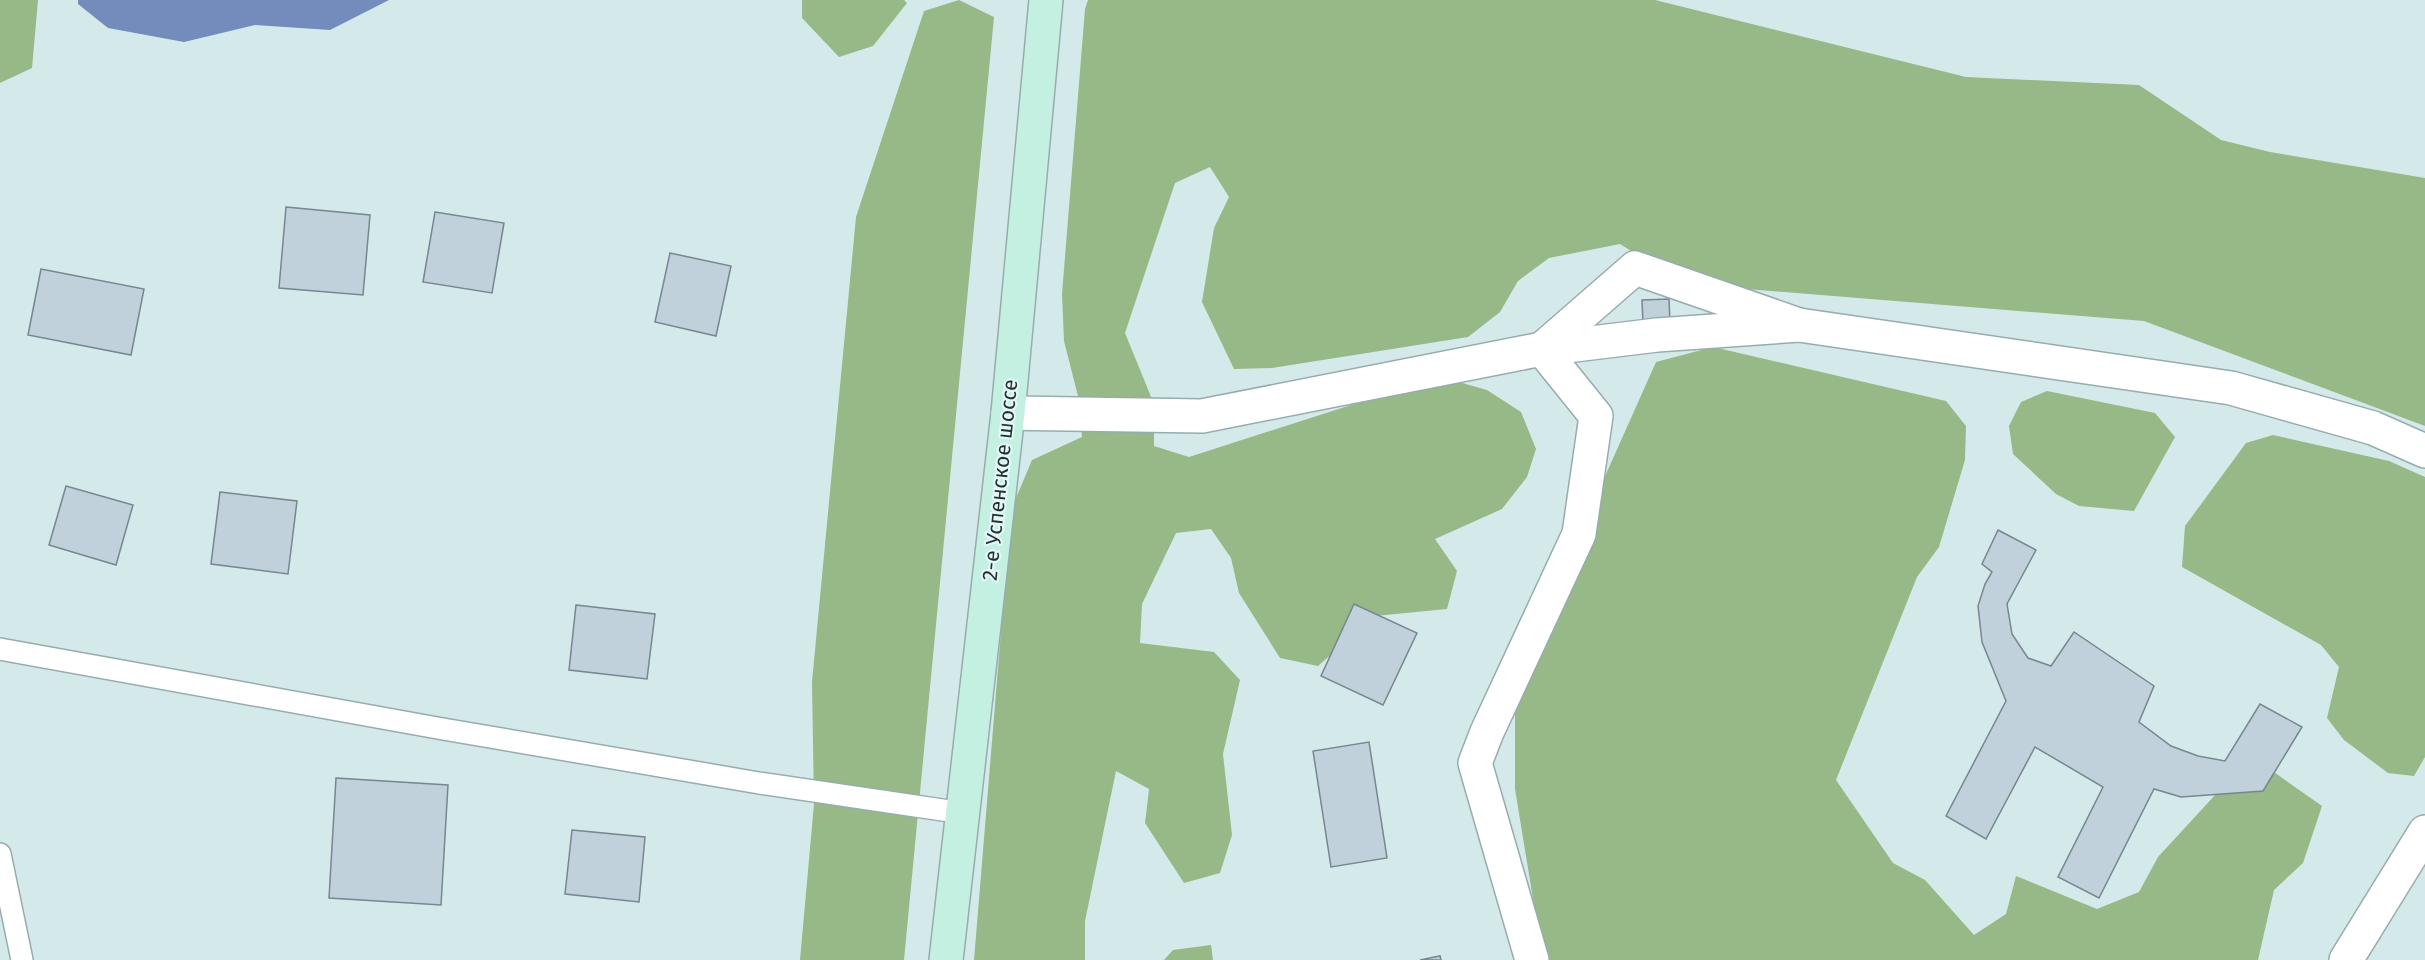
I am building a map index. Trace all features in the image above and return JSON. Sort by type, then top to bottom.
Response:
[{"type":"main road","name":"2-е Успенское шоссе","points":[[946,960],[1008,413],[1047,0]]},
{"type":"street","points":[[1542,349],[1635,268],[1799,325],[2231,388],[2373,428],[2425,451]]},
{"type":"street","points":[[1008,413],[1202,416],[1542,349],[1657,334],[1799,325]]},
{"type":"street","points":[[1532,960],[1475,763],[1487,732],[1579,534],[1596,416],[1542,349]]},
{"type":"street","points":[[2346,960],[2425,832]]},
{"type":"lane","points":[[0,649],[759,783],[963,813]]},
{"type":"lane","points":[[0,854],[22,960]]},
{"type":"green space","points":[[0,0],[38,0],[32,68],[0,83]]},
{"type":"green space","points":[[802,0],[904,0],[907,3],[873,46],[839,57],[802,18]]},
{"type":"green space","points":[[959,0],[994,17],[904,960],[800,960],[814,804],[812,682],[856,217],[924,11]]},
{"type":"green space","points":[[1088,0],[1655,0],[1966,77],[2139,85],[2221,140],[2270,152],[2425,178],[2425,426],[2144,321],[1684,284],[1620,244],[1549,258],[1518,281],[1500,312],[1468,337],[1272,368],[1234,369],[1202,302],[1214,228],[1229,197],[1210,167],[1175,183],[1125,333],[1154,404],[1154,446],[1189,457],[1376,397],[1448,379],[1487,390],[1521,412],[1536,449],[1527,477],[1502,509],[1435,539],[1457,571],[1447,609],[1375,616],[1318,666],[1280,658],[1239,593],[1231,558],[1211,529],[1176,533],[1142,604],[1140,643],[1214,652],[1240,680],[1223,754],[1232,835],[1220,873],[1184,883],[1145,823],[1149,789],[1116,771],[1085,921],[1085,960],[974,960],[1011,510],[1032,460],[1082,437],[1079,400],[1064,341],[1062,294],[1085,9]]},
{"type":"green space","points":[[1713,347],[1946,401],[1966,426],[1965,460],[1939,547],[1917,577],[1836,780],[1893,863],[1925,880],[1974,935],[2006,914],[2016,876],[2097,909],[2139,892],[2158,857],[2251,756],[2322,806],[2303,863],[2274,890],[2258,960],[1543,960],[1515,789],[1515,678],[1656,362]]},
{"type":"green space","points":[[2047,391],[2155,413],[2175,437],[2134,511],[2079,506],[2056,494],[2013,454],[2009,426],[2021,402]]},
{"type":"green space","points":[[2273,435],[2389,461],[2425,477],[2425,757],[2414,776],[2388,773],[2344,740],[2327,718],[2339,667],[2321,645],[2182,567],[2185,526],[2246,443]]},
{"type":"green space","points":[[1211,945],[1213,960],[1164,960],[1173,950]]},
{"type":"water","points":[[78,0],[389,0],[330,30],[255,25],[184,42],[108,28],[78,4]]},
{"type":"building","points":[[286,207],[370,215],[363,295],[279,288]]},
{"type":"building","points":[[435,212],[504,223],[492,293],[423,282]]},
{"type":"building","points":[[670,253],[731,266],[716,336],[655,322]]},
{"type":"building","points":[[41,269],[144,289],[131,355],[28,335]]},
{"type":"building","points":[[1669,299],[1670,323],[1643,324],[1642,300]]},
{"type":"building","points":[[66,486],[133,505],[116,565],[49,545]]},
{"type":"building","points":[[220,492],[297,501],[288,574],[211,564]]},
{"type":"building","points":[[1998,530],[2036,550],[2007,604],[2012,634],[2028,658],[2051,666],[2074,632],[2154,686],[2139,722],[2171,746],[2198,756],[2225,761],[2260,704],[2302,727],[2263,791],[2181,797],[2154,789],[2099,898],[2058,877],[2103,787],[2035,747],[1986,839],[1946,816],[2006,701],[1982,642],[1978,606],[1985,584],[1992,572],[1982,564]]},
{"type":"building","points":[[1354,604],[1417,633],[1383,705],[1321,676]]},
{"type":"building","points":[[576,605],[655,614],[647,679],[569,670]]},
{"type":"building","points":[[1369,742],[1387,858],[1331,867],[1313,751]]},
{"type":"building","points":[[336,778],[448,785],[441,905],[329,898]]},
{"type":"building","points":[[572,830],[645,837],[639,902],[565,894]]},
{"type":"building","points":[[1440,956],[1441,960],[1420,960]]}]
